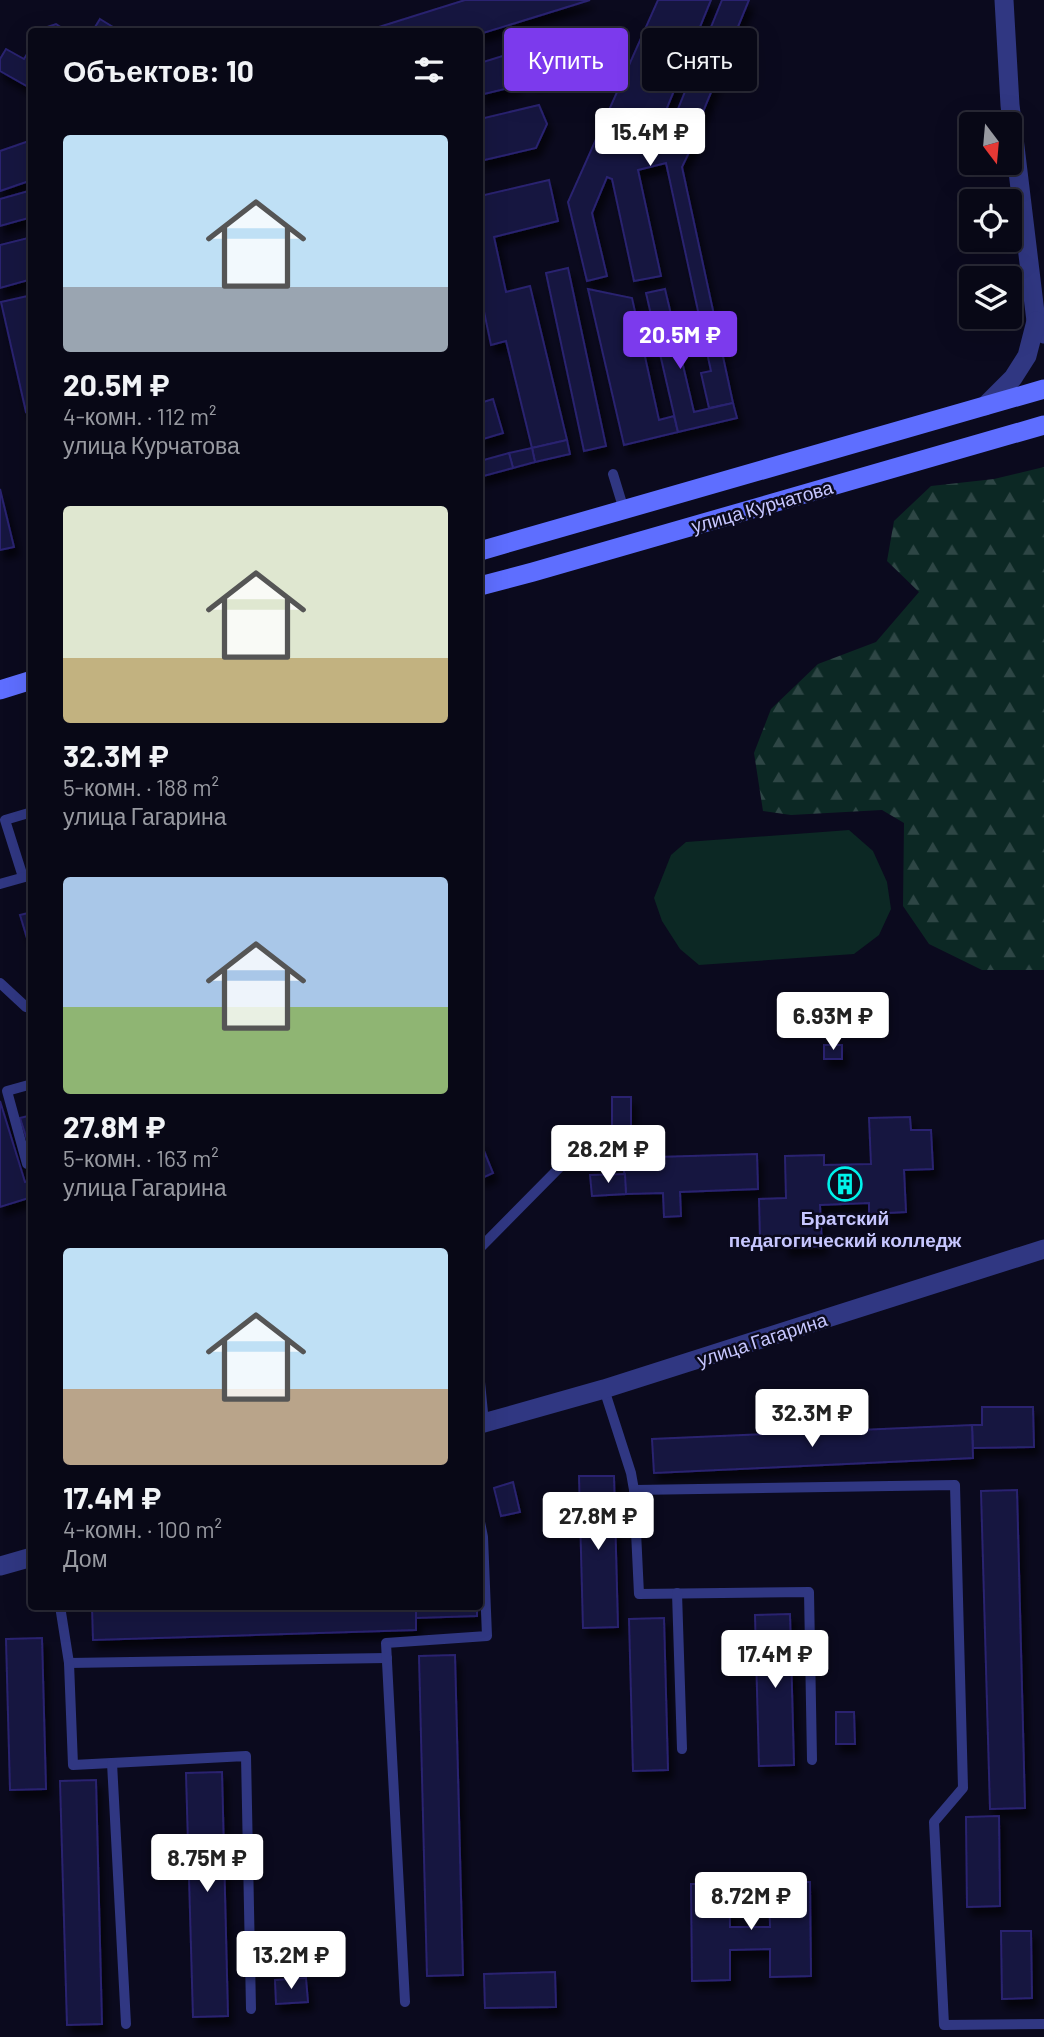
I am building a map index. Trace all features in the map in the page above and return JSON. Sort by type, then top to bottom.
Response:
[{"type":"main road","points":[[483,550],[1044,389]]},
{"type":"main road","name":"улица Курчатова","points":[[483,585],[1044,425]]},
{"type":"main road","points":[[524,539],[533,572]]},
{"type":"main road","points":[[0,690],[28,681]]},
{"type":"main road","points":[[0,697],[28,691]]},
{"type":"street","points":[[985,406],[1013,378],[1040,328],[1010,105],[1004,0]]},
{"type":"street","name":"улица Гагарина","points":[[483,1421],[604,1390],[1044,1249]]},
{"type":"street","points":[[0,1566],[28,1558]]},
{"type":"lane","points":[[613,474],[624,510]]},
{"type":"lane","points":[[0,884],[27,876],[5,820],[28,813]]},
{"type":"lane","points":[[0,983],[28,1004]]},
{"type":"lane","points":[[28,1085],[7,1091],[28,1164]]},
{"type":"lane","points":[[483,1245],[562,1165],[617,1144]]},
{"type":"lane","points":[[604,1390],[634,1490],[639,1594],[809,1592],[812,1760]]},
{"type":"lane","points":[[634,1490],[955,1485],[963,1788],[934,1822],[944,2025],[1044,2024]]},
{"type":"lane","points":[[405,2003],[386,1643],[487,1636],[483,1537]]},
{"type":"lane","points":[[677,1593],[682,1749]]},
{"type":"lane","points":[[61,1610],[69,1663],[73,1765],[246,1756],[250,2009]]},
{"type":"lane","points":[[69,1663],[387,1658]]},
{"type":"lane","points":[[113,1763],[126,2024]]},
{"type":"green space","points":[[1044,467],[1044,970],[982,970],[929,944],[903,906],[904,823],[882,810],[791,815],[763,811],[754,753],[771,709],[818,664],[876,642],[919,592],[887,561],[894,521],[931,486],[994,479]]},
{"type":"green space","points":[[849,830],[873,851],[887,882],[891,909],[879,935],[854,954],[699,965],[680,949],[662,921],[654,898],[671,855],[686,842]]},
{"type":"building","points":[[465,0],[590,0],[483,33],[483,28],[376,28]]},
{"type":"building","points":[[658,0],[711,0],[700,28],[646,28]]},
{"type":"building","points":[[722,0],[749,0],[737,28],[711,28]]},
{"type":"building","points":[[100,19],[115,28],[94,28]]},
{"type":"building","points":[[56,24],[62,28],[44,28]]},
{"type":"building","points":[[642,36],[642,91],[674,91],[660,125],[694,142],[682,167],[733,403],[709,408],[701,373],[711,371],[666,163],[638,170],[661,276],[634,281],[612,179],[607,177],[592,213],[607,276],[587,281],[568,202],[617,91],[628,91],[628,67]]},
{"type":"building","points":[[6,49],[24,59],[28,52],[28,87],[0,71],[0,59]]},
{"type":"building","points":[[504,56],[504,89],[483,94],[483,62]]},
{"type":"building","points":[[685,91],[712,91],[696,129],[674,119]]},
{"type":"building","points":[[539,105],[547,124],[536,148],[483,160],[483,118]]},
{"type":"building","points":[[28,141],[28,181],[0,191],[0,151]]},
{"type":"building","points":[[549,180],[558,221],[494,237],[506,292],[530,286],[567,440],[532,448],[506,341],[491,345],[483,306],[483,195]]},
{"type":"building","points":[[28,191],[28,218],[0,226],[0,199]]},
{"type":"building","points":[[28,238],[28,280],[0,288],[0,245]]},
{"type":"building","points":[[568,268],[606,446],[584,451],[546,273]]},
{"type":"building","points":[[588,289],[632,298],[659,420],[674,416],[678,432],[624,445]]},
{"type":"building","points":[[665,289],[694,412],[733,403],[737,418],[678,432],[646,293]]},
{"type":"building","points":[[28,296],[28,412],[26,412],[1,302]]},
{"type":"building","points":[[493,399],[503,433],[483,439],[483,402]]},
{"type":"building","points":[[567,440],[570,454],[535,462],[532,448]]},
{"type":"building","points":[[532,448],[535,462],[513,468],[509,453]]},
{"type":"building","points":[[509,453],[513,468],[483,476],[483,460]]},
{"type":"building","points":[[0,489],[14,547],[0,550]]},
{"type":"building","points":[[28,913],[28,942],[20,915]]},
{"type":"building","points":[[824,1045],[842,1045],[842,1059],[824,1059]]},
{"type":"building","points":[[612,1097],[631,1097],[631,1127],[612,1127]]},
{"type":"building","points":[[0,1101],[25,1182],[28,1181],[28,1198],[0,1207]]},
{"type":"building","points":[[28,1116],[28,1143],[20,1118]]},
{"type":"building","name":"Братский педагогический колледж","points":[[910,1117],[911,1130],[931,1130],[933,1169],[904,1170],[906,1212],[869,1214],[869,1203],[820,1205],[822,1246],[785,1248],[785,1238],[760,1239],[759,1199],[786,1198],[785,1156],[824,1155],[824,1165],[871,1164],[869,1118]]},
{"type":"building","points":[[483,1148],[493,1173],[483,1178]]},
{"type":"building","points":[[757,1154],[758,1189],[680,1192],[681,1216],[664,1217],[663,1193],[626,1194],[623,1158]]},
{"type":"building","points":[[625,1174],[626,1194],[592,1196],[590,1175]]},
{"type":"building","points":[[982,1407],[1033,1407],[1034,1447],[973,1448],[972,1425],[982,1425]]},
{"type":"building","points":[[972,1425],[973,1458],[654,1473],[652,1439]]},
{"type":"building","points":[[579,1476],[614,1476],[618,1627],[583,1628]]},
{"type":"building","points":[[513,1482],[520,1512],[501,1516],[494,1488]]},
{"type":"building","points":[[1017,1490],[1025,1808],[990,1809],[981,1491]]},
{"type":"building","points":[[92,1610],[416,1610],[416,1630],[93,1640]]},
{"type":"building","points":[[416,1610],[477,1610],[477,1616],[416,1618]]},
{"type":"building","points":[[790,1614],[794,1765],[759,1766],[755,1615]]},
{"type":"building","points":[[664,1618],[668,1770],[633,1771],[629,1619]]},
{"type":"building","points":[[42,1638],[46,1789],[10,1790],[6,1639]]},
{"type":"building","points":[[455,1655],[463,1975],[427,1976],[419,1656]]},
{"type":"building","points":[[836,1712],[854,1712],[855,1744],[836,1744]]},
{"type":"building","points":[[222,1772],[228,2016],[193,2017],[186,1773]]},
{"type":"building","points":[[96,1780],[102,2024],[67,2025],[60,1781]]},
{"type":"building","points":[[999,1816],[1000,1906],[967,1907],[966,1817]]},
{"type":"building","points":[[769,1882],[810,1882],[811,1976],[770,1977],[770,1949],[730,1950],[730,1980],[692,1981],[691,1884],[729,1884],[730,1927],[770,1927]]},
{"type":"building","points":[[1001,1931],[1031,1931],[1032,1998],[1002,1999]]},
{"type":"building","points":[[555,1972],[556,2007],[485,2008],[484,1974]]},
{"type":"building","points":[[306,1978],[308,2002],[276,2004],[275,1980]]},
{"type":"place","name":"Братский педагогический колледж","points":[[845,1184]]}]
